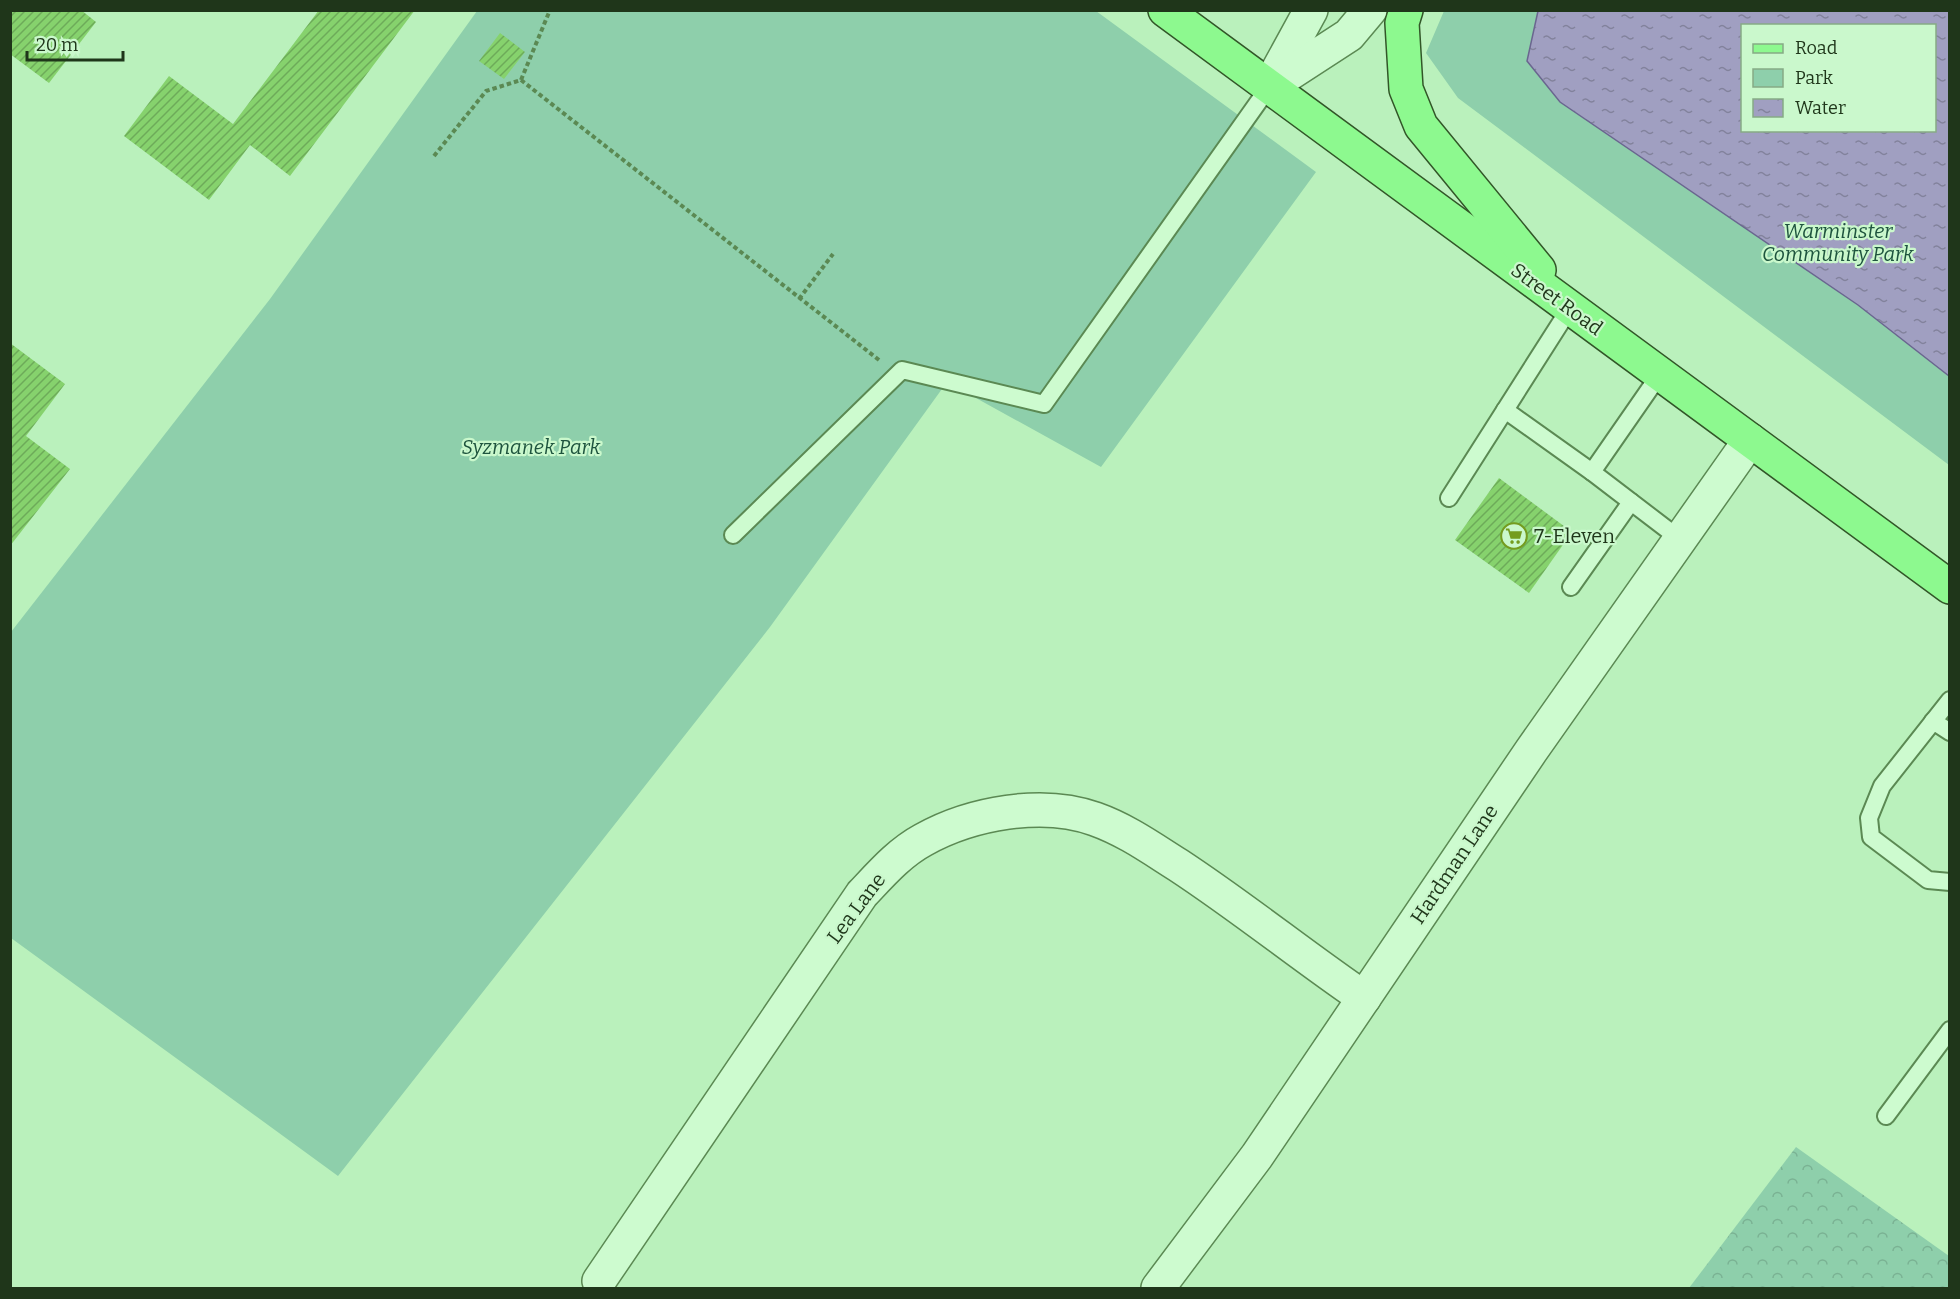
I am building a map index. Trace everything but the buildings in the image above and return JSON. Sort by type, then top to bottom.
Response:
[{"type":"main road","name":"Street Road","points":[[1165,10],[1950,587]]},
{"type":"main road","points":[[1406,10],[1401,23],[1406,89],[1421,126],[1570,308]]},
{"type":"street","points":[[1269,87],[1311,10]]},
{"type":"street","points":[[1269,87],[1349,35],[1370,10]]},
{"type":"street","name":"Hardman Lane","points":[[1158,1288],[1257,1156],[1532,751],[1750,440]]},
{"type":"street","name":"Lea Lane","points":[[599,1281],[862,894],[899,857],[923,840],[958,825],[994,815],[1028,811],[1062,812],[1093,818],[1124,830],[1206,883],[1364,998]]},
{"type":"lane","points":[[733,535],[902,370],[1044,404],[1269,87]]},
{"type":"lane","points":[[1449,498],[1570,308]]},
{"type":"lane","points":[[1592,472],[1660,374]]},
{"type":"lane","points":[[1505,410],[1682,540]]},
{"type":"lane","points":[[1571,587],[1631,502]]},
{"type":"lane","points":[[1950,700],[1882,786],[1869,818],[1871,837],[1928,880],[1950,882]]},
{"type":"lane","points":[[1933,721],[1950,732]]},
{"type":"lane","points":[[1886,1116],[1950,1030]]},
{"type":"path","points":[[434,156],[486,91],[520,80],[550,10]]},
{"type":"path","points":[[520,80],[855,343],[899,373]]},
{"type":"path","points":[[799,299],[833,254]]},
{"type":"green space","name":"Syzmanek Park","points":[[477,11],[1096,11],[1316,172],[1101,467],[947,382],[770,627],[338,1176],[11,938],[11,632],[270,299]]},
{"type":"green space","name":"Warminster Community Park","points":[[1444,11],[1949,11],[1949,465],[1458,98],[1426,53]]},
{"type":"green space","points":[[1796,1147],[1949,1256],[1949,1288],[1689,1288]]},
{"type":"water","points":[[1538,11],[1949,11],[1949,376],[1858,305],[1560,102],[1527,61]]},
{"type":"place","name":"7-Eleven","points":[[1514,536]]}]
